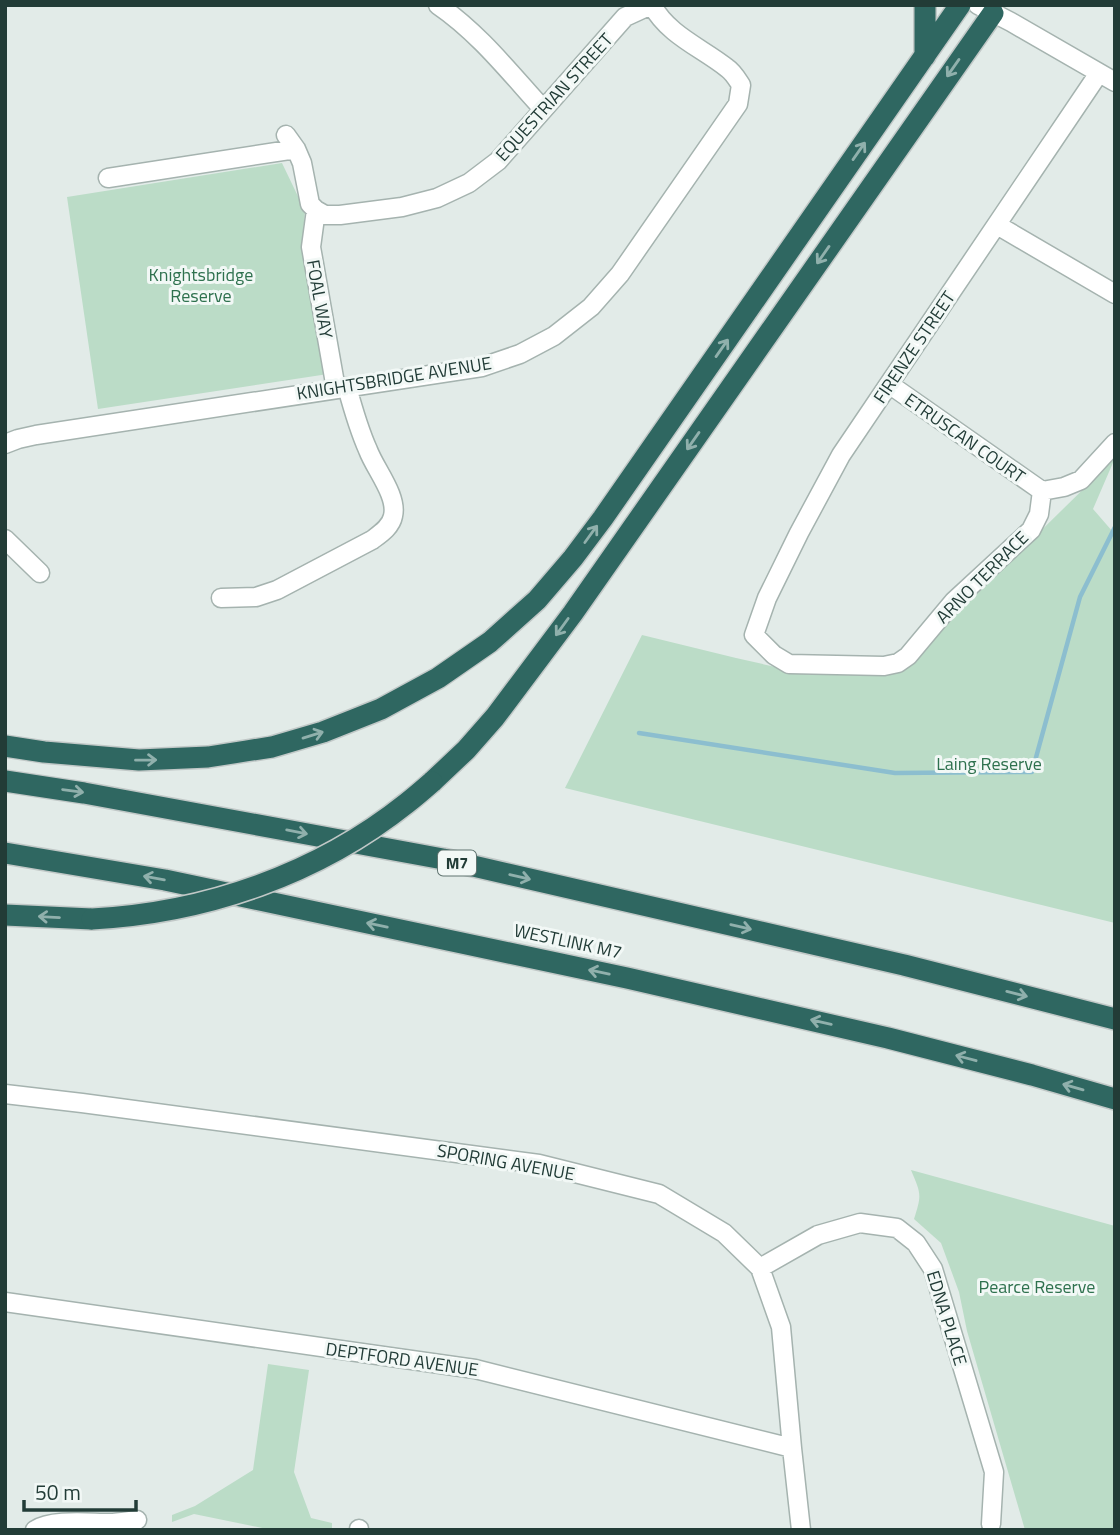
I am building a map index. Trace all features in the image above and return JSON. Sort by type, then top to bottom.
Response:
[{"type":"highway","points":[[925,5],[925,56]]},
{"type":"highway","points":[[5,746],[139,761],[208,757],[272,747],[323,732],[381,709],[439,678],[489,642],[537,600],[603,518],[960,5]]},
{"type":"highway","points":[[5,915],[92,919],[150,914],[245,891],[281,878],[323,857],[373,827],[432,782],[466,750],[495,717],[573,613],[985,9]]},
{"type":"highway","name":"M7","points":[[5,781],[443,859],[904,965],[1115,1019]]},
{"type":"highway","name":"WESTLINK M7","points":[[5,853],[179,882],[614,975],[888,1038],[1115,1099]]},
{"type":"street","points":[[438,5],[458,19],[543,109]]},
{"type":"street","name":"EQUESTRIAN STREET","points":[[316,210],[325,215],[340,215],[402,207],[437,198],[469,183],[498,161],[625,17],[652,5]]},
{"type":"street","name":"KNIGHTSBRIDGE AVENUE","points":[[5,444],[36,435],[482,367],[520,354],[554,337],[591,307],[620,274],[738,104],[741,85],[730,69],[668,26],[659,18],[652,5]]},
{"type":"street","points":[[985,9],[1107,78]]},
{"type":"street","name":"FIRENZE STREET","points":[[754,635],[767,598],[841,456],[996,225],[1107,78]]},
{"type":"street","points":[[108,178],[291,142],[302,163],[310,204],[316,210]]},
{"type":"street","name":"FOAL WAY","points":[[221,598],[256,597],[277,590],[372,540],[384,531],[403,509],[390,494],[369,454],[341,388],[311,247],[316,210]]},
{"type":"street","points":[[996,225],[1115,294]]},
{"type":"street","name":"ETRUSCAN COURT","points":[[889,384],[1042,491]]},
{"type":"street","points":[[1042,491],[1063,488],[1081,480],[1115,443]]},
{"type":"street","name":"ARNO TERRACE","points":[[754,635],[774,655],[789,664],[884,666],[898,663],[908,656],[954,601],[1031,530],[1039,514],[1042,491]]},
{"type":"street","points":[[5,539],[40,573]]},
{"type":"street","name":"SPORING AVENUE","points":[[5,1094],[539,1164],[659,1194],[724,1233],[760,1268],[781,1327],[801,1530]]},
{"type":"street","name":"EDNA PLACE","points":[[760,1268],[818,1234],[860,1223],[897,1228],[916,1243],[933,1269],[994,1472],[991,1524]]},
{"type":"street","name":"DEPTFORD AVENUE","points":[[5,1302],[475,1369],[792,1448]]},
{"type":"street","points":[[35,1530],[41,1526],[137,1520]]},
{"type":"green space","name":"Knightsbridge Reserve","points":[[282,163],[305,211],[302,244],[328,374],[98,409],[67,197]]},
{"type":"green space","name":"Laing Reserve","points":[[1115,458],[1093,509],[1115,532],[1115,923],[565,788],[642,635],[811,675],[904,671],[956,614]]},
{"type":"green space","name":"Pearce Reserve","points":[[911,1170],[1115,1226],[1115,1530],[1025,1530],[967,1331],[959,1292],[941,1243],[914,1219],[919,1194]]},
{"type":"green space","points":[[268,1364],[309,1370],[294,1472],[311,1518],[332,1523],[332,1530],[272,1530],[194,1514],[172,1522],[172,1515],[195,1506],[253,1470]]},
{"type":"waterway","points":[[639,733],[895,773],[1032,772],[1080,597],[1115,527]]}]
